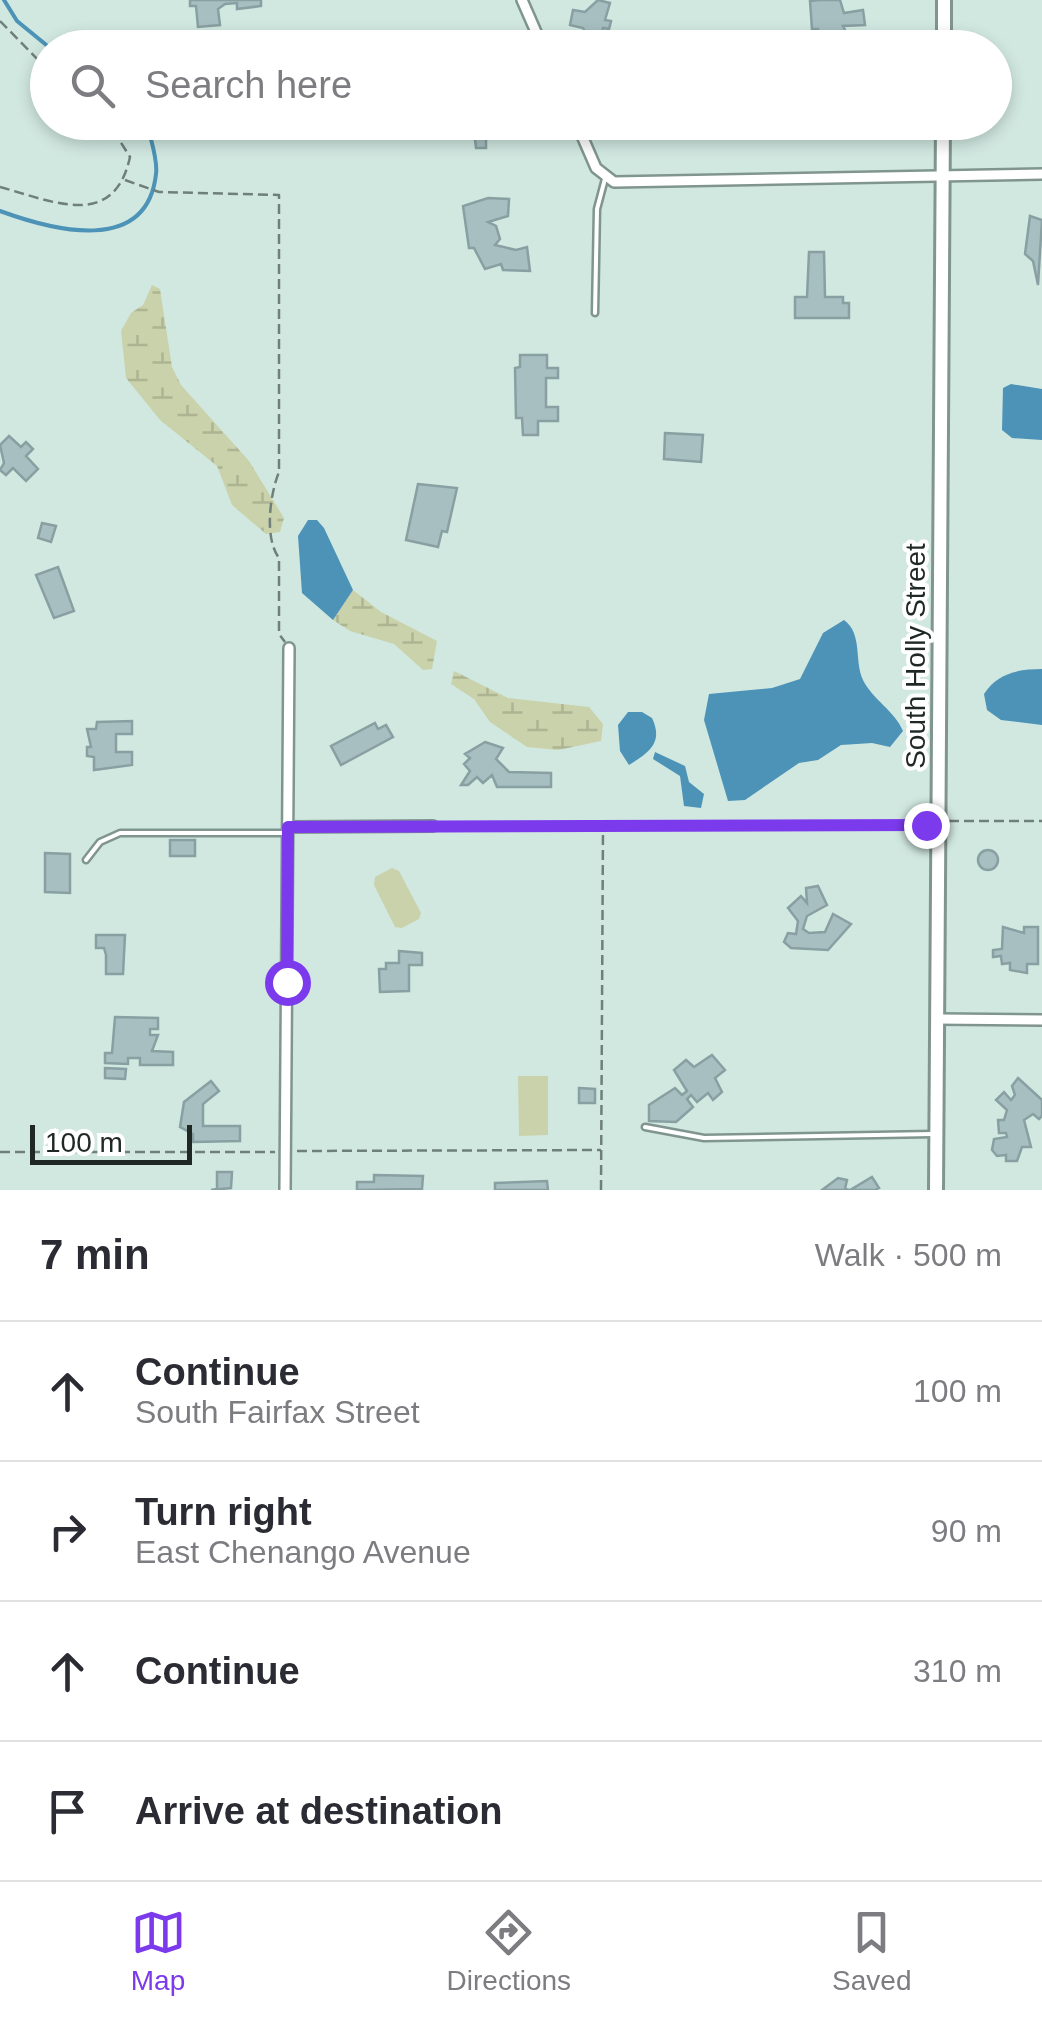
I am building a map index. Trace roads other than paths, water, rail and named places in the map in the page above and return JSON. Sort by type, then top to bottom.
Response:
[{"type":"street","points":[[522,0],[535,30]]},
{"type":"street","points":[[944,0],[944,30]]},
{"type":"street","points":[[584,140],[596,168],[610,179],[1042,174]]},
{"type":"street","name":"South Holly Street","points":[[936,1190],[943,140]]},
{"type":"street","points":[[285,1190],[289,648]]},
{"type":"street","points":[[288,830],[433,826]]},
{"type":"street","points":[[937,1019],[1042,1020]]},
{"type":"lane","points":[[596,314],[597,210],[610,179]]},
{"type":"lane","points":[[86,860],[100,842],[120,833],[288,830]]},
{"type":"lane","points":[[644,1127],[704,1138],[936,1134]]},
{"type":"water","points":[[1011,384],[1042,389],[1042,440],[1012,438],[1002,430],[1003,388]]},
{"type":"water","points":[[308,520],[317,520],[324,528],[353,590],[333,620],[302,593],[298,536]]},
{"type":"water","points":[[844,620],[854,633],[863,680],[903,731],[890,747],[872,743],[841,745],[818,760],[799,763],[745,800],[728,801],[704,720],[709,694],[772,688],[800,679],[823,633]]},
{"type":"water","points":[[1042,669],[1042,725],[1001,720],[987,710],[984,694],[995,681],[1017,671]]},
{"type":"water","points":[[628,712],[642,712],[652,718],[656,734],[648,751],[629,765],[620,751],[618,725]]},
{"type":"water","points":[[655,752],[685,766],[689,782],[704,794],[701,808],[684,806],[680,776],[653,759]]},
{"type":"waterway","points":[[4,0],[17,21],[30,32]]},
{"type":"waterway","points":[[0,211],[70,229],[116,227],[135,217],[149,200],[156,174],[151,140]]}]
